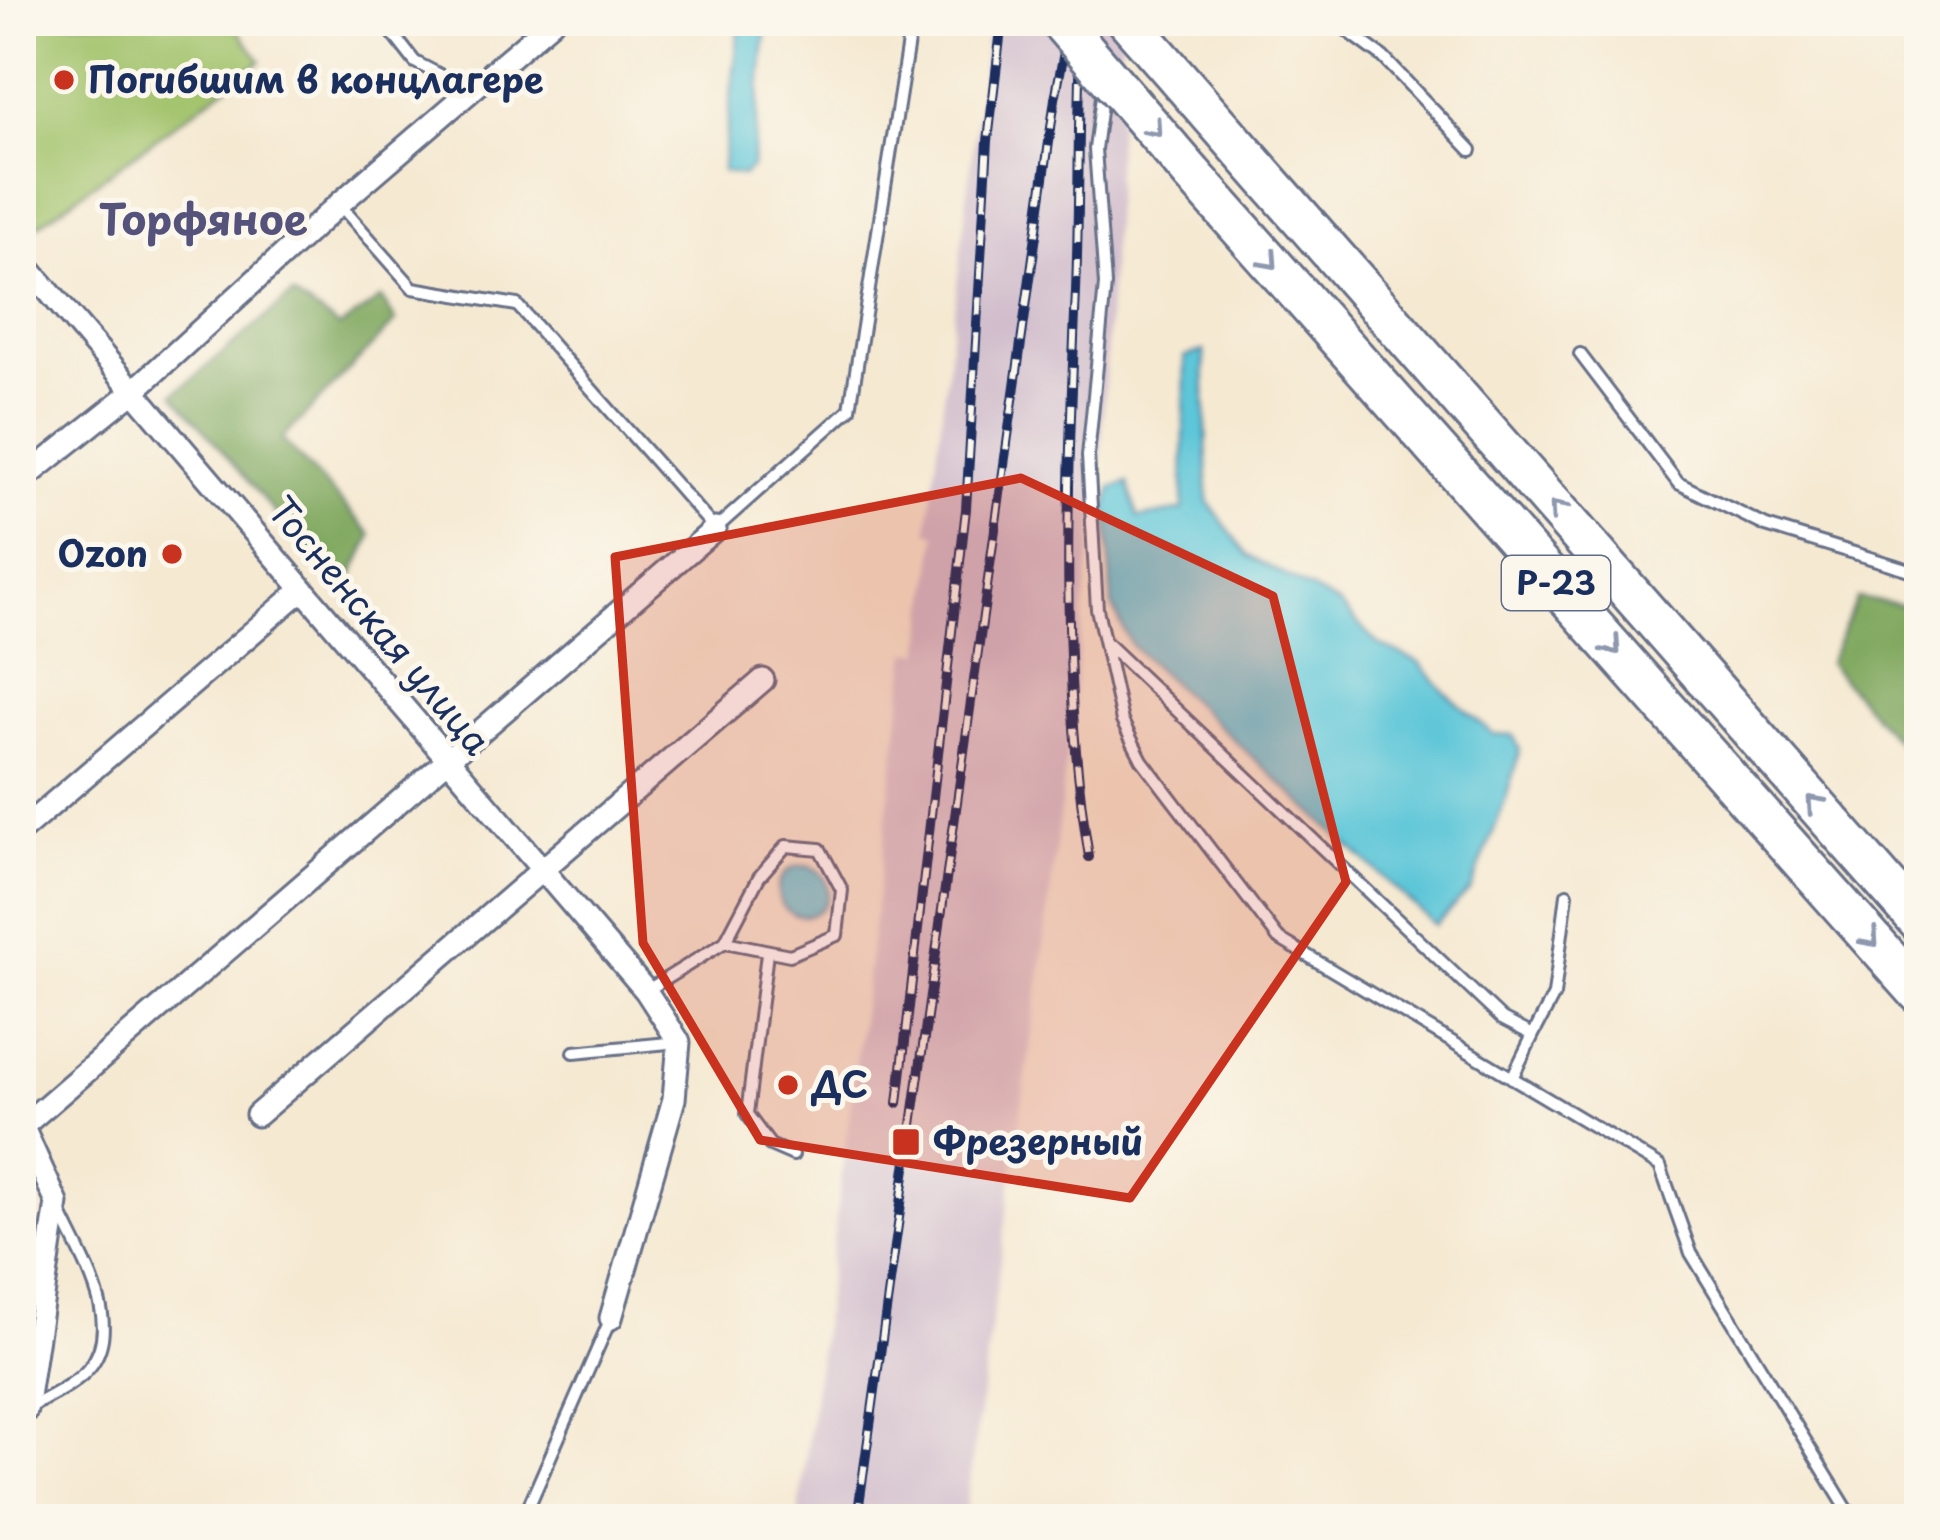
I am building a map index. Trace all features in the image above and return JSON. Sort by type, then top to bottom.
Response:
[{"type":"highway","name":"Р-23","points":[[1060,21],[1919,993]]},
{"type":"highway","name":"Р-23","points":[[1119,38],[1204,108],[1919,922]]},
{"type":"street","points":[[21,481],[135,390],[339,204],[552,21]]},
{"type":"street","name":"Тосненская улица","points":[[21,259],[646,991],[679,1042]]},
{"type":"street","points":[[23,1411],[57,1203],[22,1125],[716,529]]},
{"type":"street","points":[[21,831],[303,589]]},
{"type":"street","points":[[257,1114],[763,680]]},
{"type":"street","points":[[611,1318],[674,1099],[679,1042]]},
{"type":"lane","points":[[1334,21],[1383,57],[1471,151]]},
{"type":"lane","points":[[386,25],[416,62],[471,91]]},
{"type":"lane","points":[[1119,38],[1095,148],[1105,285],[1088,456],[1097,609],[1122,721],[1142,760],[1278,938],[1660,1166],[1691,1252],[1853,1519]]},
{"type":"lane","points":[[339,204],[413,288],[518,305],[716,529],[850,409],[908,42]]},
{"type":"lane","points":[[1580,354],[1678,483],[1766,526],[1919,573]]},
{"type":"lane","points":[[1105,642],[1502,1018],[1533,1034]]},
{"type":"lane","points":[[646,991],[725,942],[759,878],[786,846],[820,849],[842,890],[837,935],[790,955],[725,942]]},
{"type":"lane","points":[[1512,1078],[1554,995],[1567,894]]},
{"type":"lane","points":[[767,953],[747,1114],[770,1144],[794,1155]]},
{"type":"lane","points":[[574,1052],[679,1042]]},
{"type":"lane","points":[[23,1411],[86,1372],[101,1350],[104,1315],[57,1203]]},
{"type":"lane","points":[[523,1519],[611,1318]]},
{"type":"lane","points":[[1887,1519],[1919,1508]]},
{"type":"highlighted area","points":[[1021,478],[1273,596],[1346,882],[1130,1198],[760,1140],[643,943],[615,557]]},
{"type":"shaded area","points":[[988,21],[1123,21],[1101,465],[1042,963],[964,1519],[798,1519],[908,652],[922,652],[937,534],[928,531]]},
{"type":"green space","points":[[21,21],[231,21],[261,61],[33,229],[21,216]]},
{"type":"green space","points":[[292,295],[340,327],[381,298],[396,321],[282,439],[372,535],[344,594],[174,394]]},
{"type":"green space","points":[[1857,598],[1919,608],[1919,766],[1828,663]]},
{"type":"water","points":[[740,21],[767,21],[752,167],[742,176],[722,171]]},
{"type":"water","points":[[1204,351],[1208,501],[1247,555],[1340,605],[1378,644],[1420,663],[1493,734],[1513,735],[1520,750],[1471,889],[1435,925],[1131,645],[1112,605],[1107,508],[1112,488],[1128,483],[1138,518],[1183,510],[1185,357]]},
{"type":"water","points":[[803,866],[821,873],[828,891],[821,909],[803,916],[785,909],[778,891],[785,873]]},
{"type":"railway","points":[[898,1103],[966,509],[988,141],[1002,21]]},
{"type":"railway","points":[[857,1519],[1055,99],[1070,21]]},
{"type":"railway","points":[[1081,44],[1068,575],[1073,717],[1089,857]]},
{"type":"place","name":"Погибшим в концлагере","points":[[64,80]]},
{"type":"place","name":"Ozon","points":[[172,554]]},
{"type":"place","name":"ДС","points":[[788,1085]]},
{"type":"place","name":"Фрезерный","points":[[906,1142]]},
{"type":"district","name":"Торфяное","points":[[203,220]]}]
